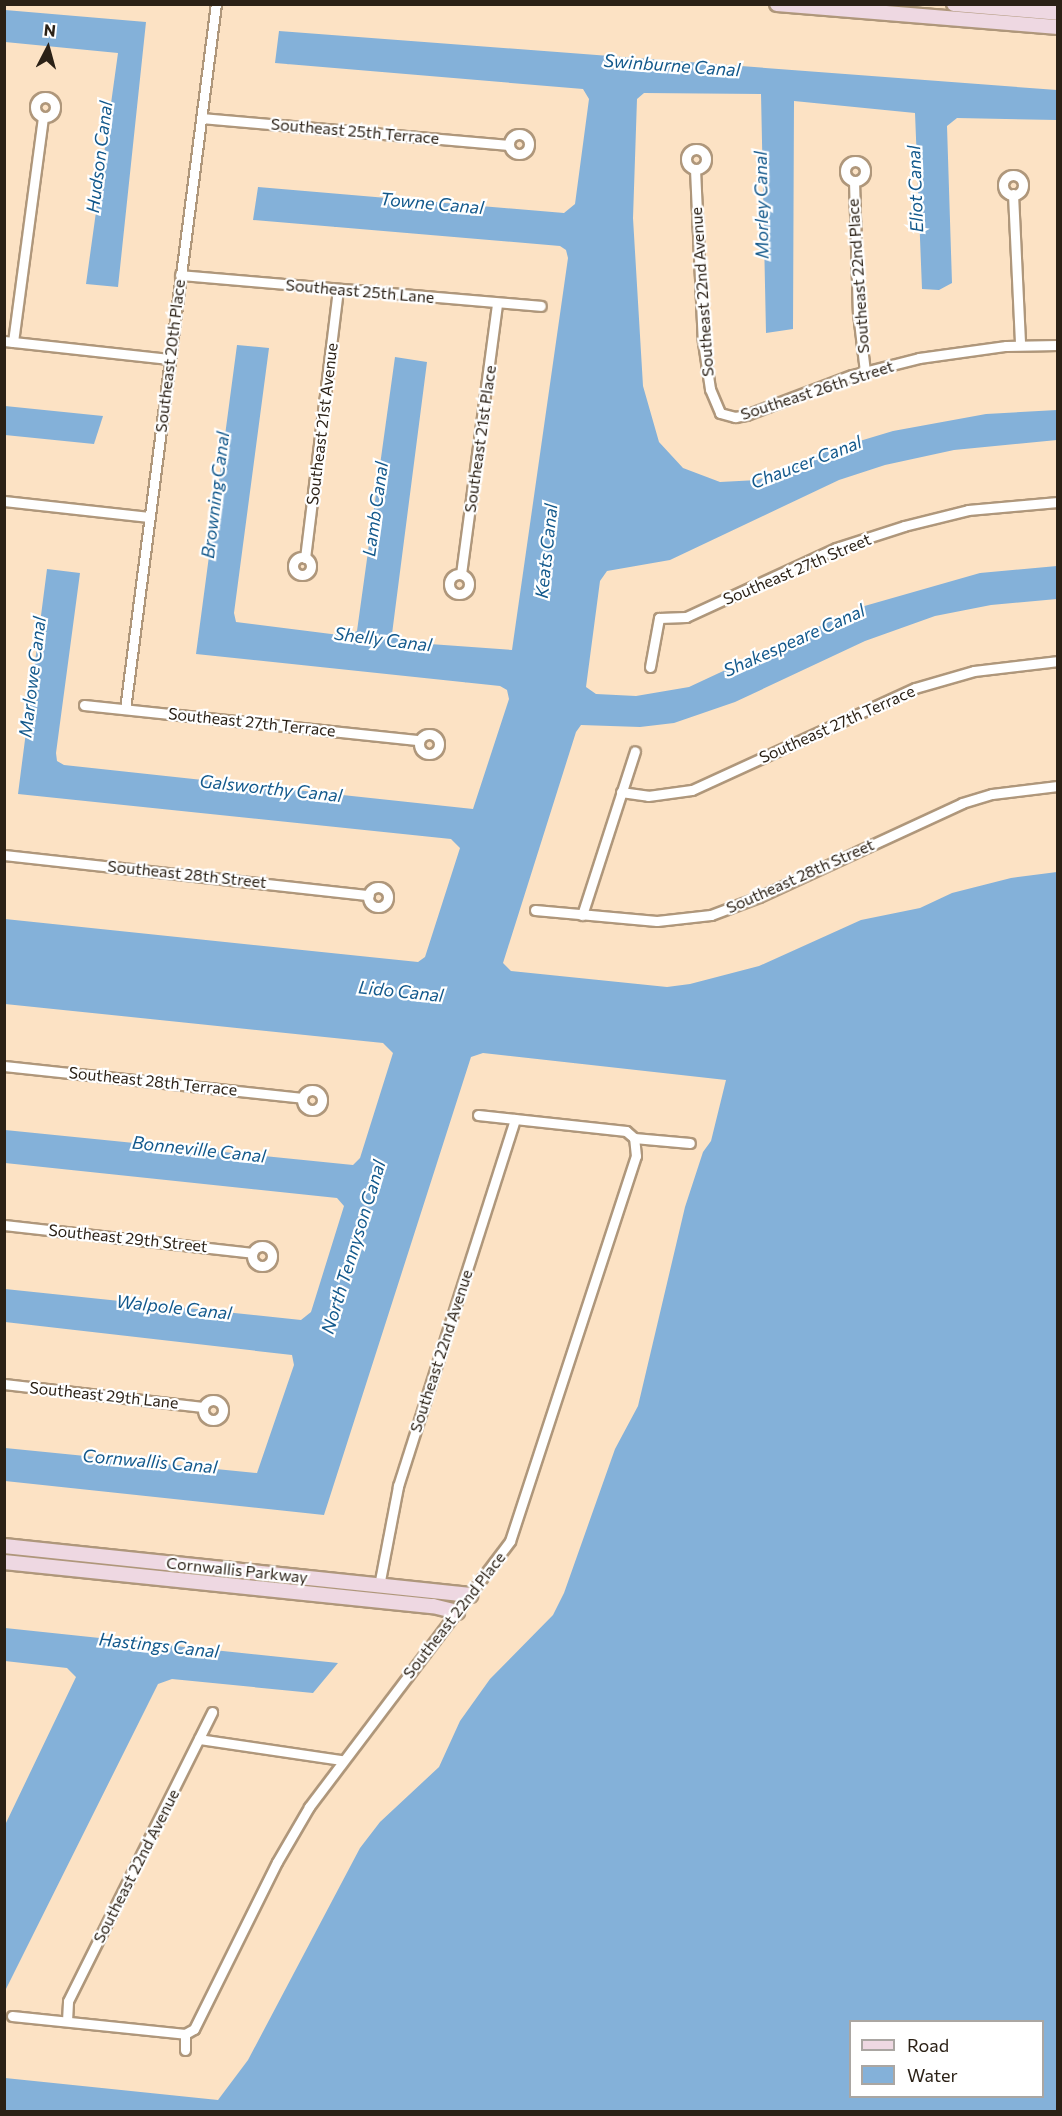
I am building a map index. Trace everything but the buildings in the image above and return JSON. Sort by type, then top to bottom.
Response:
[{"type":"street","name":"Southeast 20th Place","points":[[124,709],[216,4]]},
{"type":"street","points":[[777,4],[853,8],[1058,27]]},
{"type":"street","points":[[954,4],[1058,13]]},
{"type":"street","points":[[43,117],[9,342],[169,359]]},
{"type":"street","name":"Southeast 25th Terrace","points":[[201,118],[509,145]]},
{"type":"street","name":"Southeast 22nd Avenue","points":[[695,169],[703,342],[710,389],[720,413]]},
{"type":"street","name":"Southeast 22nd Place","points":[[854,181],[858,313],[865,372]]},
{"type":"street","points":[[1012,194],[1020,345]]},
{"type":"street","name":"Southeast 25th Lane","points":[[180,275],[541,306]]},
{"type":"street","name":"Southeast 21st Avenue","points":[[305,558],[338,290]]},
{"type":"street","name":"Southeast 21st Place","points":[[461,574],[497,303]]},
{"type":"street","name":"Southeast 26th Street","points":[[720,413],[735,417],[746,415],[865,372],[937,355],[1020,345],[1058,345]]},
{"type":"street","points":[[4,501],[149,516]]},
{"type":"street","name":"Southeast 27th Street","points":[[650,667],[658,618],[686,617],[836,548],[904,526],[980,508],[1058,502]]},
{"type":"street","name":"Southeast 27th Terrace","points":[[621,792],[657,796],[692,790],[915,688],[974,671],[1058,661]]},
{"type":"street","name":"Southeast 27th Terrace","points":[[84,705],[419,740]]},
{"type":"street","points":[[582,915],[635,751]]},
{"type":"street","name":"Southeast 28th Street","points":[[535,910],[657,921],[711,915],[759,897],[962,803],[1021,789],[1058,786]]},
{"type":"street","name":"Southeast 28th Street","points":[[4,855],[369,895]]},
{"type":"street","name":"Southeast 28th Terrace","points":[[4,1066],[302,1098]]},
{"type":"street","points":[[478,1115],[626,1131],[634,1138],[690,1143]]},
{"type":"street","name":"Southeast 22nd Avenue","points":[[379,1586],[398,1486],[515,1119]]},
{"type":"street","name":"Southeast 22nd Place","points":[[185,2034],[194,2028],[294,1830],[342,1760],[505,1550],[518,1522],[636,1156],[634,1138]]},
{"type":"street","name":"Southeast 29th Street","points":[[4,1225],[252,1253]]},
{"type":"street","name":"Southeast 29th Lane","points":[[4,1384],[202,1407]]},
{"type":"street","name":"Cornwallis Parkway","points":[[4,1546],[470,1595]]},
{"type":"street","points":[[90,1571],[92,1555]]},
{"type":"street","name":"Cornwallis Parkway","points":[[4,1562],[434,1606],[457,1612]]},
{"type":"street","name":"Southeast 22nd Avenue","points":[[67,2021],[68,2001],[212,1712]]},
{"type":"street","points":[[199,1739],[342,1760]]},
{"type":"street","points":[[12,2016],[185,2034],[185,2050]]},
{"type":"water","points":[[5,10],[146,22],[118,287],[86,284],[118,53],[5,42]]},
{"type":"water","points":[[279,31],[1057,90],[1057,120],[957,118],[947,126],[952,283],[939,290],[922,289],[915,113],[794,101],[793,329],[766,333],[761,94],[644,93],[637,99],[633,218],[643,386],[659,442],[683,468],[720,482],[758,480],[833,449],[893,431],[986,414],[1057,410],[1057,440],[954,450],[885,465],[839,480],[670,560],[607,571],[600,581],[586,687],[596,694],[636,696],[689,687],[861,607],[980,573],[1057,566],[1057,599],[991,605],[935,616],[865,641],[735,702],[674,723],[640,727],[581,725],[576,732],[503,963],[511,971],[667,987],[690,984],[759,966],[861,920],[920,908],[952,893],[1011,878],[1057,872],[1057,2111],[5,2111],[5,2078],[218,2100],[248,2060],[360,1848],[380,1822],[439,1767],[460,1721],[490,1679],[553,1615],[564,1593],[615,1449],[638,1406],[685,1207],[703,1152],[711,1141],[726,1080],[483,1053],[471,1057],[324,1515],[5,1481],[5,1448],[257,1473],[294,1365],[292,1355],[5,1322],[5,1289],[301,1320],[311,1312],[344,1206],[337,1198],[5,1163],[5,1130],[353,1165],[360,1158],[393,1053],[383,1043],[5,1004],[5,919],[418,962],[425,957],[460,848],[451,839],[18,794],[47,569],[80,573],[56,753],[57,761],[64,765],[473,809],[509,699],[507,690],[500,686],[196,654],[237,345],[269,348],[234,613],[236,622],[347,636],[357,631],[395,357],[427,362],[392,634],[402,642],[512,650],[568,258],[566,250],[560,246],[253,220],[258,187],[564,213],[575,204],[589,99],[583,89],[275,63]]},
{"type":"water","points":[[5,406],[103,416],[94,444],[5,435]]},
{"type":"water","name":"Hastings Canal","points":[[5,1628],[338,1663],[313,1693],[172,1679],[158,1684],[5,1991],[5,1825],[76,1677],[67,1668],[5,1661]]},
{"type":"water label","name":"Swinburne Canal","points":[[672,65]]},
{"type":"water label","name":"Hudson Canal","points":[[99,157]]},
{"type":"water label","name":"Eliot Canal","points":[[915,189]]},
{"type":"water label","name":"Towne Canal","points":[[432,203]]},
{"type":"water label","name":"Morley Canal","points":[[761,205]]},
{"type":"water label","name":"Chaucer Canal","points":[[806,462]]},
{"type":"water label","name":"Browning Canal","points":[[215,495]]},
{"type":"water label","name":"Lamb Canal","points":[[375,509]]},
{"type":"water label","name":"Keats Canal","points":[[546,551]]},
{"type":"water label","name":"Shelly Canal","points":[[383,639]]},
{"type":"water label","name":"Shakespeare Canal","points":[[794,640]]},
{"type":"water label","name":"Marlowe Canal","points":[[32,677]]},
{"type":"water label","name":"Galsworthy Canal","points":[[271,788]]},
{"type":"water label","name":"Lido Canal","points":[[401,991]]},
{"type":"water label","name":"Bonneville Canal","points":[[199,1149]]},
{"type":"water label","name":"North Tennyson Canal","points":[[353,1247]]},
{"type":"water label","name":"Walpole Canal","points":[[174,1307]]},
{"type":"water label","name":"Cornwallis Canal","points":[[150,1461]]}]
